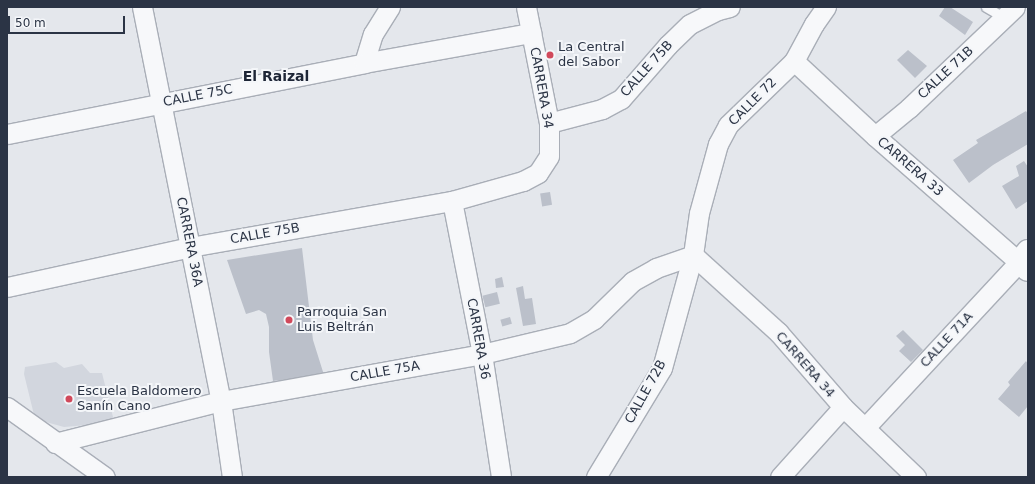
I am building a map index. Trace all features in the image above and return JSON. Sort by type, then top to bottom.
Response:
[{"type":"street","name":"CARRERA 36A","points":[[142,7],[222,401],[232,477]]},
{"type":"street","points":[[364,63],[373,34],[390,7]]},
{"type":"street","name":"CARRERA 34","points":[[523,181],[538,173],[549,156],[549,123],[526,7]]},
{"type":"street","name":"CALLE 72","points":[[693,255],[706,182],[718,144],[728,125],[794,61],[814,24],[826,7]]},
{"type":"street","name":"CALLE 75B","points":[[549,123],[602,109],[621,99],[668,45],[690,24],[724,9]]},
{"type":"street","name":"CALLE 71B","points":[[875,136],[909,108],[1010,12]]},
{"type":"street","name":"CALLE 75C","points":[[7,134],[364,63],[531,33]]},
{"type":"street","name":"CARRERA 33","points":[[794,61],[875,136],[1025,261]]},
{"type":"street","name":"CALLE 75B","points":[[7,287],[190,247],[452,201],[523,181]]},
{"type":"street","name":"CARRERA 36","points":[[452,201],[482,354],[501,477]]},
{"type":"street","name":"CARRERA 34","points":[[693,255],[778,332],[843,407],[916,477]]},
{"type":"street","name":"CALLE 75A","points":[[55,443],[222,401],[482,354],[570,333],[594,319],[633,281],[656,268],[693,255]]},
{"type":"street","name":"CALLE 72B","points":[[596,477],[662,368],[693,255]]},
{"type":"street","name":"CALLE 71A","points":[[865,428],[1025,261]]},
{"type":"street","points":[[7,407],[55,443],[106,477]]},
{"type":"street","points":[[780,477],[843,407]]},
{"type":"lane","points":[[986,7],[1010,12]]},
{"type":"shaded area","name":"Escuela Baldomero Sanín Cano","points":[[56,362],[64,368],[82,364],[90,373],[102,373],[113,417],[110,423],[64,427],[35,419],[24,374],[25,367]]},
{"type":"building","points":[[945,7],[950,7],[973,22],[965,35],[939,16]]},
{"type":"building","points":[[908,50],[927,66],[915,78],[897,60]]},
{"type":"building","points":[[1026,111],[1028,114],[1028,144],[993,165],[969,183],[953,160],[978,143],[976,140]]},
{"type":"building","points":[[1024,161],[1028,167],[1028,201],[1016,209],[1002,186],[1019,176],[1016,166]]},
{"type":"building","points":[[550,192],[552,205],[542,206],[540,194]]},
{"type":"building","name":"Parroquia San Luis Beltrán","points":[[302,248],[313,340],[324,375],[273,381],[269,352],[269,327],[266,314],[259,310],[246,314],[227,260]]},
{"type":"building","points":[[502,277],[504,287],[496,288],[495,279]]},
{"type":"building","points":[[523,286],[525,299],[532,298],[536,324],[523,326],[516,288]]},
{"type":"building","points":[[497,292],[500,304],[485,307],[482,296]]},
{"type":"building","points":[[510,317],[512,324],[502,326],[500,320]]},
{"type":"building","points":[[903,330],[923,350],[911,362],[899,351],[905,345],[896,336]]},
{"type":"building","points":[[1026,361],[1028,364],[1028,406],[1019,417],[998,399],[1010,385],[1008,382]]},
{"type":"place","name":"La Central del Sabor","points":[[550,55]]},
{"type":"place","name":"Parroquia San Luis Beltrán","points":[[289,320]]},
{"type":"place","name":"Escuela Baldomero Sanín Cano","points":[[69,399]]},
{"type":"district","name":"El Raizal","points":[[276,76]]}]
